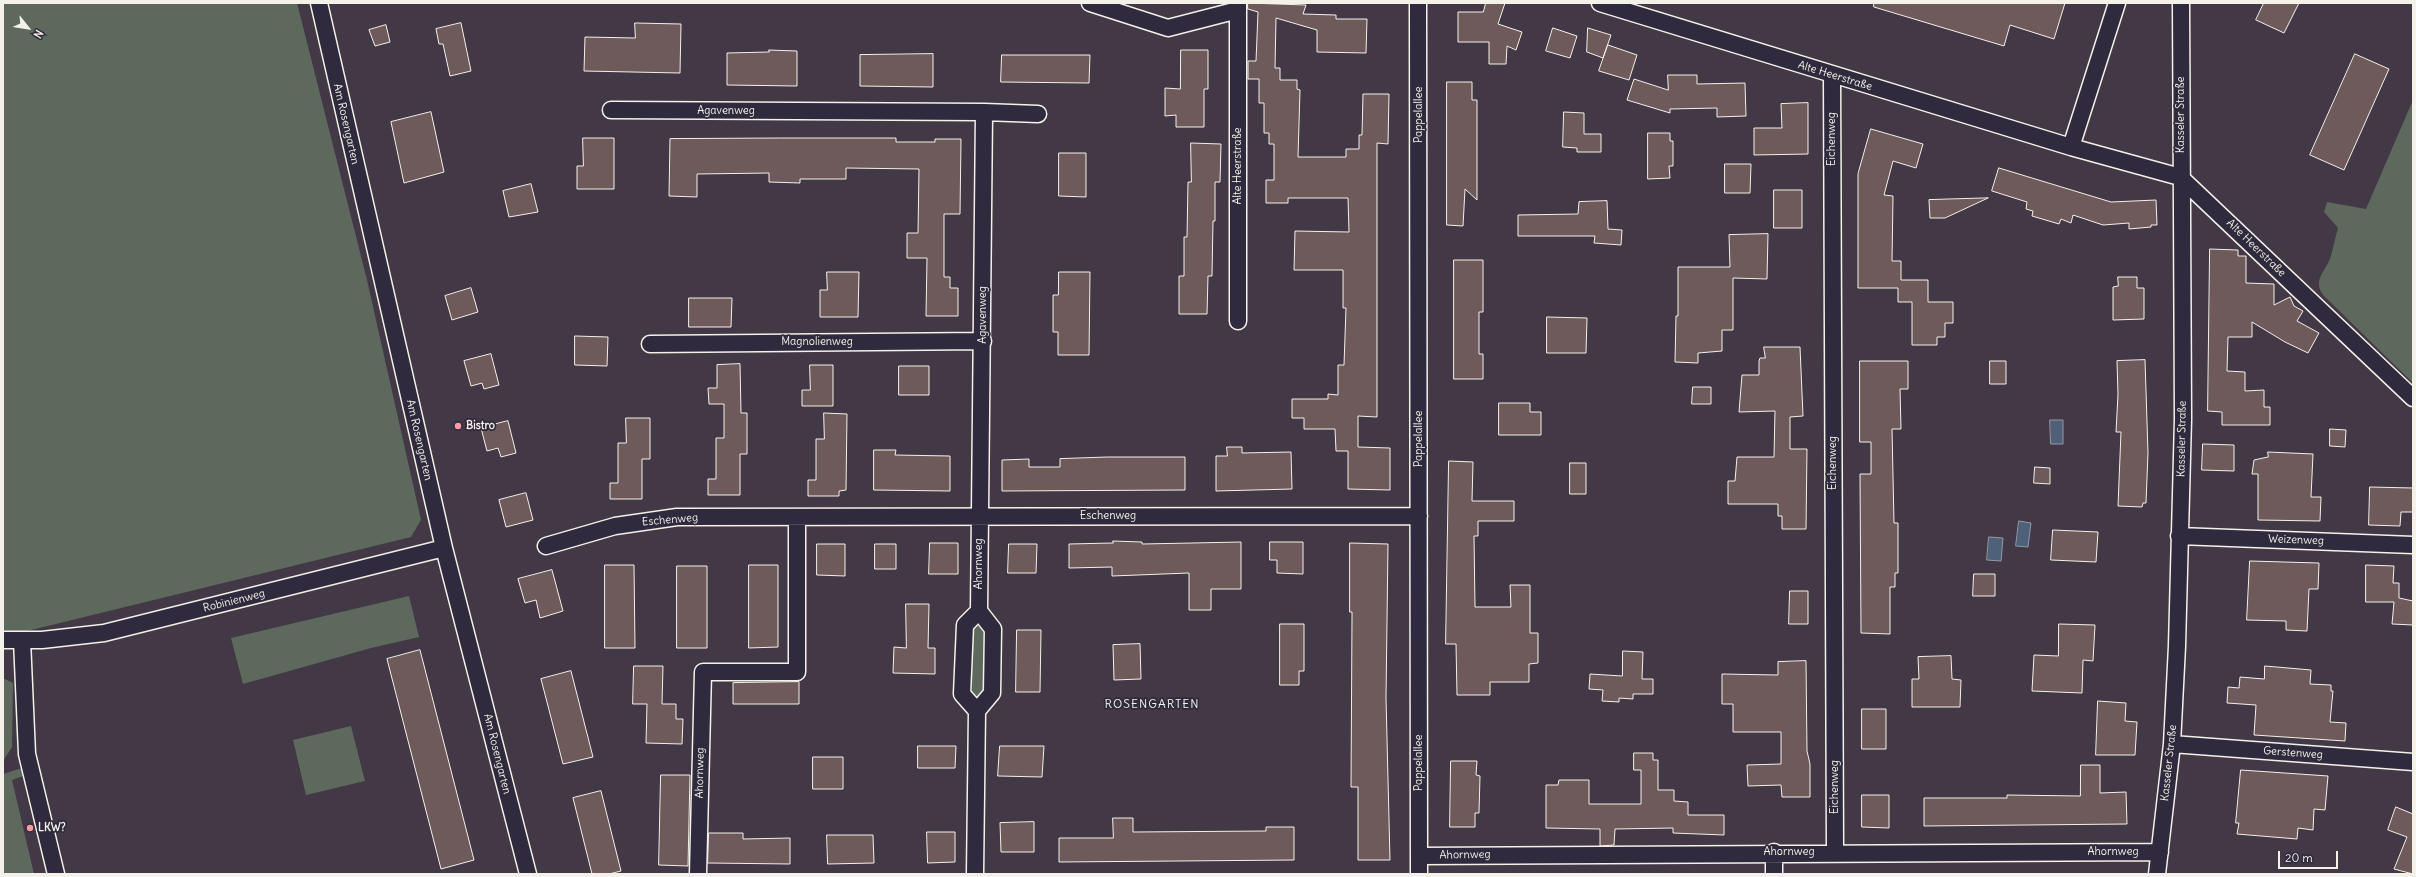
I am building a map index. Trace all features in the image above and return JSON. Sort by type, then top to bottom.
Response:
[{"type":"street","name":"Am Rosengarten","points":[[318,3],[444,548],[528,874]]},
{"type":"street","name":"Alte Heerstraße","points":[[1090,3],[1168,28],[1238,7],[1238,321]]},
{"type":"street","name":"Pappelallee","points":[[1418,3],[1419,874]]},
{"type":"street","name":"Alte Heerstraße","points":[[1600,3],[2071,147],[2180,177],[2413,398]]},
{"type":"street","points":[[2071,147],[2117,3]]},
{"type":"street","name":"Kasseler Straße","points":[[2157,874],[2172,744],[2177,646],[2183,420],[2180,177],[2181,3]]},
{"type":"street","name":"Eichenweg","points":[[1832,75],[1835,852]]},
{"type":"street","name":"Agavenweg","points":[[611,110],[984,112],[1038,114]]},
{"type":"street","name":"Agavenweg","points":[[979,517],[983,341],[984,112]]},
{"type":"street","name":"Magnolienweg","points":[[650,344],[983,341]]},
{"type":"street","name":"Eschenweg","points":[[546,546],[615,526],[677,517],[1419,516]]},
{"type":"street","name":"Ahornweg","points":[[698,874],[703,672],[797,672],[797,517]]},
{"type":"street","name":"Ahornweg","points":[[979,517],[979,611]]},
{"type":"street","name":"Weizenweg","points":[[2179,536],[2413,545]]},
{"type":"street","name":"Robinienweg","points":[[3,640],[22,640],[104,633],[444,548]]},
{"type":"street","points":[[975,874],[977,711],[992,693],[993,629],[979,611],[965,625],[962,694],[977,711]]},
{"type":"street","points":[[22,640],[27,754],[56,874]]},
{"type":"street","name":"Gerstenweg","points":[[2172,744],[2413,762]]},
{"type":"street","points":[[1774,852],[1774,874]]},
{"type":"street","name":"Ahornweg","points":[[1419,856],[1774,852],[2160,852]]},
{"type":"green space","points":[[3,3],[297,3],[367,280],[421,520],[411,537],[19,633],[3,633]]},
{"type":"green space","points":[[2413,100],[2413,383],[2323,295],[2320,290],[2319,281],[2330,259],[2338,228],[2324,212],[2327,202],[2366,209]]},
{"type":"green space","points":[[409,596],[419,637],[371,648],[243,684],[231,638]]},
{"type":"green space","points":[[975,625],[983,626],[986,632],[984,692],[981,696],[975,697],[972,692],[972,630]]},
{"type":"green space","points":[[3,678],[13,683],[12,747],[3,761]]},
{"type":"green space","points":[[351,726],[365,781],[306,795],[293,740]]},
{"type":"green space","points":[[22,768],[23,776],[12,780],[34,874],[3,874],[3,774]]},
{"type":"water","points":[[2050,420],[2063,420],[2063,444],[2051,444]]},
{"type":"water","points":[[2019,521],[2031,523],[2028,547],[2016,546]]},
{"type":"water","points":[[1989,537],[2003,538],[2001,561],[1987,560]]},
{"type":"building","points":[[1248,3],[1306,5],[1303,14],[1336,15],[1336,19],[1367,19],[1366,53],[1317,52],[1317,30],[1276,18],[1275,68],[1280,68],[1280,80],[1297,80],[1297,89],[1300,90],[1298,157],[1346,157],[1346,149],[1359,149],[1359,135],[1362,135],[1363,94],[1389,94],[1388,144],[1377,143],[1377,417],[1358,416],[1358,447],[1390,448],[1390,490],[1348,489],[1348,451],[1336,451],[1335,429],[1304,429],[1304,418],[1292,418],[1292,399],[1328,399],[1328,394],[1338,395],[1338,365],[1344,365],[1346,308],[1343,308],[1343,270],[1294,270],[1295,231],[1349,232],[1348,198],[1288,198],[1288,203],[1266,203],[1266,180],[1274,180],[1274,144],[1269,144],[1269,133],[1264,133],[1264,103],[1259,103],[1259,79],[1248,79],[1248,61],[1256,61],[1258,12],[1248,9]]},
{"type":"building","points":[[1486,3],[1505,3],[1498,24],[1522,32],[1516,50],[1507,46],[1506,64],[1489,64],[1489,42],[1458,42],[1458,12],[1483,12]]},
{"type":"building","points":[[1874,3],[2065,3],[2054,39],[2010,25],[2004,46],[1874,7]]},
{"type":"building","points":[[2264,3],[2299,3],[2284,33],[2256,20]]},
{"type":"building","points":[[461,23],[471,71],[450,76],[443,44],[439,44],[436,29]]},
{"type":"building","points":[[635,23],[681,24],[680,73],[584,71],[585,37],[635,38]]},
{"type":"building","points":[[386,25],[390,42],[375,46],[369,30]]},
{"type":"building","points":[[1553,28],[1577,36],[1570,58],[1546,51]]},
{"type":"building","points":[[1588,28],[1611,35],[1603,58],[1587,52]]},
{"type":"building","points":[[1608,45],[1637,55],[1629,80],[1599,71]]},
{"type":"building","points":[[769,50],[797,51],[797,86],[727,85],[727,53],[769,52]]},
{"type":"building","points":[[1181,50],[1208,50],[1208,89],[1204,89],[1204,127],[1176,127],[1176,115],[1165,116],[1165,88],[1180,89]]},
{"type":"building","points":[[933,54],[933,87],[860,86],[860,55]]},
{"type":"building","points":[[2355,54],[2389,69],[2344,170],[2310,155]]},
{"type":"building","points":[[1002,55],[1090,55],[1089,83],[1001,82]]},
{"type":"building","points":[[1668,75],[1697,75],[1697,84],[1745,83],[1746,116],[1717,117],[1717,108],[1670,109],[1670,113],[1627,100],[1634,79],[1668,90]]},
{"type":"building","points":[[1447,82],[1472,82],[1472,100],[1477,100],[1477,200],[1465,189],[1463,226],[1447,225]]},
{"type":"building","points":[[1808,103],[1808,154],[1754,155],[1754,128],[1782,128],[1781,104]]},
{"type":"building","points":[[431,112],[444,172],[404,183],[391,122]]},
{"type":"building","points":[[1564,112],[1584,113],[1584,134],[1601,134],[1601,152],[1577,152],[1577,148],[1563,147]]},
{"type":"building","points":[[1871,129],[1923,144],[1916,168],[1893,161],[1884,195],[1893,196],[1892,261],[1901,261],[1901,280],[1928,280],[1928,302],[1953,302],[1953,323],[1945,323],[1945,337],[1937,337],[1937,345],[1912,345],[1912,302],[1898,302],[1898,288],[1858,288],[1858,174]]},
{"type":"building","points":[[1648,133],[1670,133],[1670,141],[1673,141],[1673,166],[1669,166],[1670,178],[1648,179]]},
{"type":"building","points":[[583,138],[614,138],[614,189],[577,189],[577,166],[583,166]]},
{"type":"building","points":[[896,138],[896,142],[935,142],[935,139],[961,139],[960,214],[944,214],[944,277],[950,277],[950,288],[958,288],[958,316],[926,316],[927,258],[907,258],[907,233],[918,233],[919,169],[846,168],[846,179],[800,179],[800,183],[769,182],[769,173],[697,174],[697,197],[669,196],[670,139]]},
{"type":"building","points":[[1191,143],[1221,144],[1220,182],[1215,182],[1215,221],[1213,221],[1212,276],[1208,276],[1207,314],[1179,314],[1179,276],[1184,276],[1184,237],[1187,237],[1188,182],[1191,182]]},
{"type":"building","points":[[1059,153],[1086,153],[1086,197],[1059,196]]},
{"type":"building","points":[[1725,164],[1751,164],[1750,193],[1725,193]]},
{"type":"building","points":[[1999,168],[2111,202],[2156,200],[2157,225],[2129,229],[2129,223],[2103,225],[2073,215],[2071,223],[2061,219],[2059,224],[2032,216],[2033,211],[2026,209],[2027,202],[1992,191]]},
{"type":"building","points":[[531,184],[538,212],[509,217],[503,191]]},
{"type":"building","points":[[1774,190],[1802,190],[1802,228],[1774,228]]},
{"type":"building","points":[[1988,198],[1945,218],[1930,218],[1929,200]]},
{"type":"building","points":[[1607,201],[1608,229],[1622,230],[1621,245],[1594,243],[1595,236],[1518,236],[1518,215],[1578,214],[1579,202]]},
{"type":"building","points":[[1768,234],[1767,279],[1733,278],[1733,330],[1722,330],[1722,351],[1698,353],[1698,363],[1675,362],[1676,316],[1678,316],[1678,267],[1730,267],[1729,235]]},
{"type":"building","points":[[2210,249],[2238,250],[2238,256],[2246,256],[2246,283],[2274,284],[2274,305],[2290,297],[2294,306],[2303,311],[2297,321],[2319,333],[2308,353],[2285,342],[2252,322],[2252,337],[2228,337],[2227,371],[2245,372],[2245,391],[2264,390],[2264,407],[2270,407],[2270,425],[2222,425],[2222,412],[2208,411]]},
{"type":"building","points":[[1454,260],[1483,260],[1483,312],[1479,312],[1479,354],[1483,354],[1483,379],[1454,379]]},
{"type":"building","points":[[827,272],[859,272],[858,317],[820,317],[820,290],[827,290]]},
{"type":"building","points":[[1059,272],[1090,272],[1089,355],[1058,355],[1058,332],[1053,332],[1053,295],[1058,295]]},
{"type":"building","points":[[2118,277],[2137,277],[2137,288],[2144,288],[2144,319],[2113,320],[2113,287],[2118,286]]},
{"type":"building","points":[[471,288],[478,312],[452,320],[445,296]]},
{"type":"building","points":[[689,298],[732,298],[731,327],[689,327]]},
{"type":"building","points":[[1547,317],[1587,318],[1586,353],[1547,353]]},
{"type":"building","points":[[575,336],[608,337],[607,366],[575,365]]},
{"type":"building","points":[[1764,347],[1800,347],[1803,416],[1790,417],[1790,449],[1807,449],[1806,529],[1782,529],[1782,516],[1778,516],[1778,504],[1728,504],[1728,481],[1735,481],[1737,457],[1774,457],[1775,411],[1739,412],[1742,375],[1759,375],[1760,358],[1765,358]]},
{"type":"building","points":[[491,354],[499,385],[484,389],[482,383],[471,386],[464,361]]},
{"type":"building","points":[[2145,360],[2148,453],[2146,503],[2143,503],[2142,507],[2118,506],[2121,432],[2116,432],[2118,394],[2117,361]]},
{"type":"building","points":[[1860,361],[1908,361],[1908,389],[1900,389],[1901,429],[1892,429],[1894,523],[1898,523],[1898,573],[1895,573],[1895,587],[1890,587],[1890,634],[1861,633],[1860,474],[1871,474],[1871,442],[1860,442]]},
{"type":"building","points":[[1990,361],[2006,361],[2006,384],[1990,384]]},
{"type":"building","points":[[740,364],[741,413],[747,413],[747,454],[740,454],[740,495],[708,495],[708,479],[716,479],[716,438],[724,438],[724,404],[709,404],[708,388],[717,388],[717,365]]},
{"type":"building","points":[[810,365],[833,365],[833,406],[802,406],[802,390],[810,390]]},
{"type":"building","points":[[899,366],[929,366],[929,395],[899,395]]},
{"type":"building","points":[[1693,387],[1711,387],[1711,404],[1692,404]]},
{"type":"building","points":[[1499,403],[1530,403],[1530,412],[1541,412],[1541,435],[1499,435]]},
{"type":"building","points":[[824,413],[847,414],[846,490],[839,491],[839,496],[808,496],[808,480],[816,480],[816,439],[824,439]]},
{"type":"building","points":[[626,418],[650,418],[650,459],[642,459],[642,499],[610,499],[610,483],[618,483],[618,443],[626,443]]},
{"type":"building","points":[[508,421],[516,453],[501,457],[498,448],[487,451],[481,428]]},
{"type":"building","points":[[2330,429],[2346,430],[2345,447],[2330,446]]},
{"type":"building","points":[[2203,444],[2234,445],[2234,471],[2202,470]]},
{"type":"building","points":[[1227,447],[1242,447],[1242,453],[1291,452],[1292,489],[1216,491],[1216,456],[1227,456]]},
{"type":"building","points":[[874,450],[896,450],[895,455],[950,456],[950,491],[874,490]]},
{"type":"building","points":[[2268,452],[2313,454],[2311,497],[2321,497],[2320,521],[2258,520],[2258,474],[2252,474],[2254,460],[2268,457]]},
{"type":"building","points":[[1108,457],[1185,457],[1185,490],[1002,491],[1002,460],[1029,459],[1029,467],[1060,467],[1060,459]]},
{"type":"building","points":[[1449,461],[1473,462],[1472,501],[1514,501],[1514,521],[1478,521],[1478,536],[1474,536],[1475,607],[1511,607],[1510,585],[1530,585],[1530,633],[1538,633],[1538,663],[1529,664],[1529,682],[1490,682],[1490,695],[1457,695],[1456,644],[1446,644]]},
{"type":"building","points":[[1570,463],[1586,463],[1586,494],[1570,494]]},
{"type":"building","points":[[2035,467],[2050,468],[2050,484],[2034,483]]},
{"type":"building","points":[[2370,487],[2413,488],[2413,512],[2401,512],[2400,526],[2369,525]]},
{"type":"building","points":[[526,493],[533,520],[506,527],[499,500]]},
{"type":"building","points":[[2053,530],[2098,532],[2096,562],[2051,560]]},
{"type":"building","points":[[1113,541],[1142,542],[1142,544],[1241,542],[1241,589],[1211,589],[1211,610],[1189,610],[1189,573],[1112,576],[1112,567],[1069,568],[1069,544],[1113,543]]},
{"type":"building","points":[[1270,542],[1303,542],[1303,574],[1277,573],[1277,560],[1270,560]]},
{"type":"building","points":[[930,543],[958,543],[958,574],[929,574]]},
{"type":"building","points":[[1350,543],[1388,544],[1386,698],[1390,860],[1358,860],[1358,787],[1351,787],[1352,612],[1350,612]]},
{"type":"building","points":[[817,544],[845,544],[845,576],[817,575]]},
{"type":"building","points":[[875,544],[896,544],[896,569],[875,569]]},
{"type":"building","points":[[1009,544],[1037,544],[1036,573],[1008,573]]},
{"type":"building","points":[[2250,561],[2319,563],[2318,589],[2309,589],[2307,631],[2286,630],[2286,621],[2247,620]]},
{"type":"building","points":[[605,565],[634,565],[635,648],[605,648]]},
{"type":"building","points":[[749,565],[778,565],[778,647],[749,648]]},
{"type":"building","points":[[2366,565],[2394,566],[2393,583],[2399,583],[2399,598],[2413,601],[2413,625],[2392,624],[2394,602],[2366,602]]},
{"type":"building","points":[[677,566],[707,566],[707,648],[677,648]]},
{"type":"building","points":[[552,570],[563,611],[540,618],[536,600],[525,603],[518,579]]},
{"type":"building","points":[[1974,574],[1995,574],[1995,596],[1973,596]]},
{"type":"building","points":[[1790,591],[1808,591],[1808,624],[1789,624]]},
{"type":"building","points":[[906,604],[929,604],[928,648],[935,648],[935,674],[893,673],[894,647],[906,648]]},
{"type":"building","points":[[1280,624],[1304,624],[1304,671],[1299,671],[1299,685],[1280,685]]},
{"type":"building","points":[[2059,624],[2095,625],[2093,661],[2083,660],[2082,693],[2032,691],[2034,655],[2058,656]]},
{"type":"building","points":[[1017,630],[1041,630],[1040,692],[1016,692]]},
{"type":"building","points":[[1140,644],[1141,679],[1114,680],[1113,645]]},
{"type":"building","points":[[420,650],[474,860],[441,869],[387,659]]},
{"type":"building","points":[[1623,651],[1643,652],[1642,679],[1653,679],[1653,694],[1633,694],[1633,699],[1619,698],[1619,702],[1602,701],[1603,690],[1589,689],[1590,674],[1622,676]]},
{"type":"building","points":[[1951,656],[1952,679],[1961,680],[1960,707],[1912,707],[1912,679],[1919,679],[1918,657]]},
{"type":"building","points":[[1806,661],[1807,751],[1810,764],[1810,797],[1782,797],[1781,785],[1748,786],[1747,765],[1781,764],[1781,732],[1733,732],[1733,704],[1722,704],[1722,674],[1778,675],[1778,662]]},
{"type":"building","points":[[634,666],[663,666],[662,704],[676,704],[676,719],[683,719],[682,744],[646,743],[647,704],[633,704]]},
{"type":"building","points":[[2265,666],[2311,670],[2310,684],[2331,685],[2331,691],[2333,691],[2330,722],[2346,723],[2345,741],[2254,735],[2256,705],[2227,703],[2228,687],[2239,688],[2240,677],[2264,679]]},
{"type":"building","points":[[571,671],[593,757],[563,764],[541,679]]},
{"type":"building","points":[[799,682],[799,704],[733,704],[733,683]]},
{"type":"building","points":[[2098,701],[2126,703],[2125,721],[2137,722],[2135,755],[2096,755]]},
{"type":"building","points":[[1862,709],[1886,709],[1886,749],[1862,749]]},
{"type":"building","points":[[918,746],[956,746],[955,768],[918,768]]},
{"type":"building","points":[[1000,746],[1044,746],[1042,777],[998,776]]},
{"type":"building","points":[[1634,753],[1653,753],[1653,760],[1658,760],[1658,790],[1674,790],[1674,801],[1688,802],[1688,815],[1724,815],[1724,835],[1673,833],[1673,828],[1615,829],[1614,845],[1600,846],[1600,829],[1546,828],[1546,785],[1558,785],[1559,780],[1589,780],[1589,804],[1641,804],[1641,770],[1634,770]]},
{"type":"building","points":[[813,757],[843,757],[843,789],[813,789]]},
{"type":"building","points":[[1451,761],[1477,761],[1476,775],[1480,776],[1479,813],[1475,813],[1475,827],[1450,827]]},
{"type":"building","points":[[2081,765],[2100,765],[2100,793],[2126,792],[2127,824],[1924,826],[1924,798],[2007,798],[2007,795],[2080,796]]},
{"type":"building","points":[[2241,770],[2328,776],[2325,810],[2314,809],[2313,830],[2298,828],[2297,839],[2237,834],[2239,823],[2236,823]]},
{"type":"building","points":[[661,775],[690,775],[688,866],[659,865]]},
{"type":"building","points":[[601,791],[621,871],[609,874],[592,874],[573,798]]},
{"type":"building","points":[[1862,795],[1889,795],[1889,828],[1862,827]]},
{"type":"building","points":[[2396,807],[2413,814],[2413,874],[2394,869],[2407,837],[2388,830]]},
{"type":"building","points":[[1113,818],[1133,818],[1133,832],[1266,831],[1266,827],[1294,827],[1294,860],[1059,862],[1059,838],[1113,838]]},
{"type":"building","points":[[1034,822],[1034,852],[1001,852],[1000,823]]},
{"type":"building","points":[[927,832],[955,832],[955,862],[928,863]]},
{"type":"building","points":[[709,833],[743,833],[743,839],[790,838],[790,864],[708,863]]},
{"type":"building","points":[[827,835],[873,835],[874,863],[828,864]]},
{"type":"place","name":"Bistro","points":[[458,426]]},
{"type":"place","name":"LKW?","points":[[30,828]]},
{"type":"district","name":"ROSENGARTEN","points":[[1152,705]]}]
